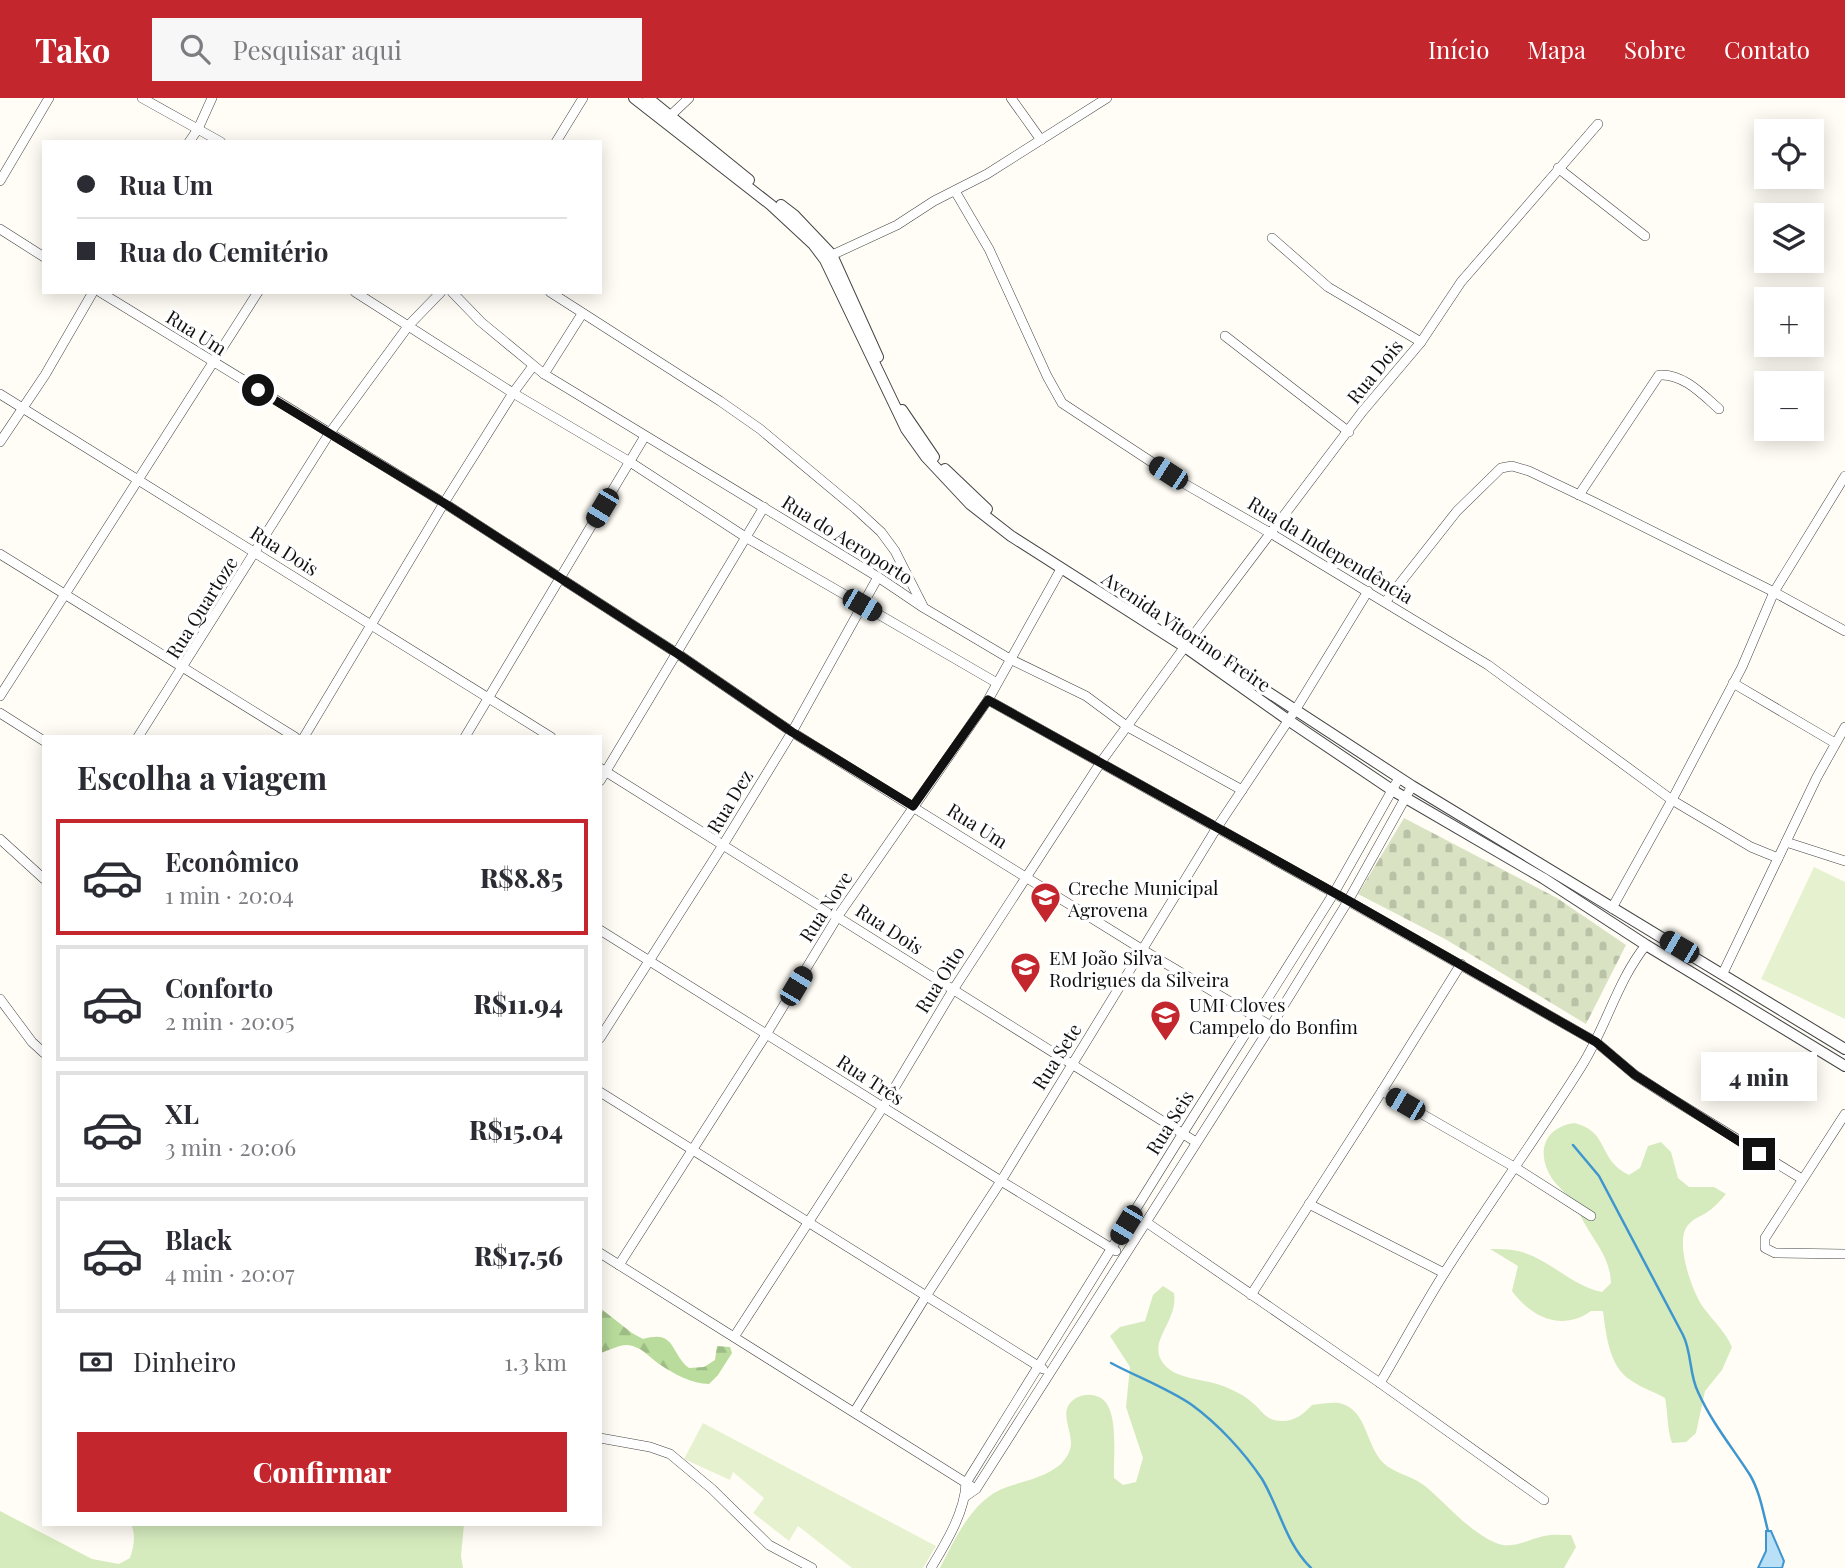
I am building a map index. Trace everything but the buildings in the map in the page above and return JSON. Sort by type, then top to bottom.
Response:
[{"type":"street","points":[[0,181],[49,98]]},
{"type":"street","points":[[142,98],[217,140]]},
{"type":"street","points":[[190,140],[212,98]]},
{"type":"street","points":[[557,140],[583,98]]},
{"type":"street","name":"Avenida Vitorino Freire","points":[[634,98],[771,205],[813,244],[830,271],[906,429],[926,457],[970,504],[1011,536],[1061,569],[1296,709],[1399,778],[1845,1049]]},
{"type":"street","name":"Avenida Vitorino Freire","points":[[648,98],[794,215],[832,255],[902,411],[935,459],[980,504],[1187,644],[1288,720],[1392,790],[1543,878],[1646,945],[1845,1066]]},
{"type":"street","points":[[670,116],[689,98]]},
{"type":"street","points":[[1011,98],[1041,140]]},
{"type":"street","points":[[832,255],[897,225],[997,168],[1107,98]]},
{"type":"street","name":"Rua Dois","points":[[1187,644],[1421,342],[1461,282],[1598,124]]},
{"type":"street","points":[[1558,169],[1645,236]]},
{"type":"street","name":"Rua da Independência","points":[[955,191],[989,250],[1062,403],[1185,484],[1386,601],[1488,665],[1672,800],[1751,848],[1778,858]]},
{"type":"street","points":[[0,229],[42,256]]},
{"type":"street","points":[[1272,237],[1328,287],[1421,342]]},
{"type":"street","points":[[0,442],[45,375],[92,294]]},
{"type":"street","name":"Rua Um","points":[[103,294],[444,503],[678,654],[792,732],[1143,950],[1271,1026]]},
{"type":"street","points":[[0,696],[257,294]]},
{"type":"street","points":[[358,294],[513,393],[630,462],[747,538],[997,683]]},
{"type":"street","name":"Rua Quartoze","points":[[139,735],[329,434],[409,325],[439,294]]},
{"type":"street","name":"Rua do Aeroporto","points":[[454,294],[481,323],[544,374],[878,577],[924,608],[1010,659],[1086,696],[1128,727],[1242,790]]},
{"type":"street","points":[[553,294],[760,429],[856,509],[881,532],[895,551],[924,608]]},
{"type":"street","points":[[544,374],[582,314]]},
{"type":"street","points":[[1225,337],[1349,432]]},
{"type":"street","points":[[305,735],[444,503],[533,366]]},
{"type":"street","points":[[1579,495],[1659,375],[1669,376],[1695,387],[1719,409]]},
{"type":"street","name":"Rua Dois","points":[[0,394],[548,735]]},
{"type":"street","points":[[466,735],[645,436]]},
{"type":"street","points":[[1386,601],[1457,511],[1506,466],[1521,467],[1579,495],[1774,592],[1845,631]]},
{"type":"street","points":[[1612,908],[1733,683],[1774,592],[1845,476]]},
{"type":"street","points":[[603,769],[678,654],[764,507]]},
{"type":"street","points":[[0,554],[292,735]]},
{"type":"street","name":"Rua Nove","points":[[619,1265],[838,916],[988,700],[1061,569]]},
{"type":"street","name":"Rua Dez","points":[[602,1035],[792,732],[878,577]]},
{"type":"street","points":[[1288,720],[1368,591]]},
{"type":"street","name":"Rua Oito","points":[[734,1337],[883,1107],[1026,876],[1101,762],[1187,644]]},
{"type":"street","points":[[1733,683],[1835,743]]},
{"type":"street","points":[[988,700],[1596,1042],[1617,1061],[1658,1090],[1802,1179]]},
{"type":"street","points":[[0,713],[42,740]]},
{"type":"street","name":"Rua Sete","points":[[855,1411],[1001,1181],[1216,829],[1288,720]]},
{"type":"street","points":[[1723,973],[1845,727]]},
{"type":"street","name":"Rua Dois","points":[[603,769],[1196,1142]]},
{"type":"street","name":"Rua Seis","points":[[966,1483],[1334,893],[1399,778]]},
{"type":"street","points":[[966,1496],[976,1489],[1271,1026],[1349,901],[1412,786]]},
{"type":"street","points":[[0,839],[42,877]]},
{"type":"street","points":[[1786,842],[1845,861]]},
{"type":"street","name":"Rua Três","points":[[602,931],[1001,1181],[1125,1255]]},
{"type":"street","points":[[1380,1383],[1444,1273],[1516,1168],[1596,1042],[1629,968],[1646,945]]},
{"type":"street","points":[[1251,1295],[1461,964]]},
{"type":"street","points":[[0,999],[42,1051]]},
{"type":"street","points":[[1382,1091],[1516,1168],[1591,1216]]},
{"type":"street","points":[[602,1093],[1051,1373]]},
{"type":"street","points":[[1845,1114],[1765,1238],[1765,1248],[1775,1253],[1845,1254]]},
{"type":"street","points":[[1309,1204],[1444,1273]]},
{"type":"street","points":[[1146,1222],[1544,1500]]},
{"type":"street","points":[[602,1254],[976,1489]]},
{"type":"street","points":[[602,1438],[650,1447],[670,1454],[712,1489],[769,1545],[812,1568]]},
{"type":"street","points":[[931,1568],[966,1496],[966,1483]]},
{"type":"green space","points":[[1404,818],[1557,898],[1626,945],[1586,1024],[1445,939],[1358,894]]},
{"type":"green space","points":[[1814,867],[1845,882],[1845,1019],[1761,979]]},
{"type":"green space","points":[[1574,1123],[1593,1132],[1612,1162],[1629,1175],[1640,1168],[1648,1146],[1661,1142],[1671,1152],[1678,1178],[1689,1187],[1714,1187],[1726,1194],[1712,1209],[1690,1223],[1684,1233],[1686,1266],[1694,1290],[1732,1347],[1722,1370],[1705,1391],[1696,1433],[1686,1442],[1672,1443],[1665,1398],[1633,1382],[1617,1366],[1610,1348],[1603,1311],[1591,1311],[1580,1317],[1558,1321],[1538,1314],[1528,1308],[1512,1291],[1518,1266],[1490,1249],[1518,1251],[1529,1255],[1591,1289],[1602,1292],[1611,1283],[1602,1252],[1573,1203],[1553,1180],[1545,1161],[1545,1144],[1549,1137],[1555,1130]]},
{"type":"green space","points":[[1163,1286],[1174,1293],[1173,1311],[1158,1348],[1163,1363],[1169,1369],[1186,1377],[1233,1390],[1274,1420],[1296,1418],[1312,1405],[1339,1403],[1349,1407],[1362,1421],[1374,1450],[1387,1466],[1425,1486],[1467,1525],[1486,1538],[1508,1545],[1547,1535],[1571,1535],[1576,1547],[1564,1568],[940,1568],[966,1521],[984,1500],[995,1492],[1048,1473],[1063,1462],[1071,1445],[1066,1413],[1071,1402],[1078,1397],[1093,1395],[1106,1402],[1113,1421],[1114,1478],[1123,1485],[1136,1482],[1143,1458],[1126,1407],[1130,1367],[1110,1336],[1120,1327],[1145,1321],[1153,1295]]},
{"type":"green space","points":[[602,1310],[643,1339],[661,1337],[667,1340],[689,1368],[704,1367],[715,1360],[717,1346],[730,1347],[732,1353],[709,1384],[677,1375],[641,1350],[627,1345],[602,1353]]},
{"type":"green space","points":[[703,1423],[936,1546],[923,1568],[852,1568],[798,1526],[789,1541],[753,1513],[764,1498],[733,1472],[730,1480],[684,1459]]},
{"type":"green space","points":[[0,1511],[92,1559],[119,1564],[130,1558],[134,1537],[132,1526],[464,1526],[461,1556],[463,1568],[0,1568]]},
{"type":"water","points":[[1766,1531],[1771,1531],[1784,1561],[1782,1568],[1758,1568],[1766,1551]]},
{"type":"waterway","points":[[1573,1145],[1599,1176],[1683,1335],[1698,1392],[1716,1425],[1750,1475],[1761,1502],[1768,1531]]},
{"type":"waterway","points":[[1111,1363],[1192,1405],[1230,1439],[1262,1479],[1295,1547],[1311,1568]]},
{"type":"place","name":"Creche Municipal Agrovena","points":[[1045,925]]},
{"type":"place","name":"EM João Silva Rodrigues da Silveira","points":[[1026,995]]},
{"type":"place","name":"UMI Cloves Campelo do Bonfim","points":[[1166,1042]]},
{"type":"route","points":[[258,390],[444,503],[678,654],[792,732],[913,806],[988,700],[1596,1042],[1635,1075],[1759,1154]]}]
